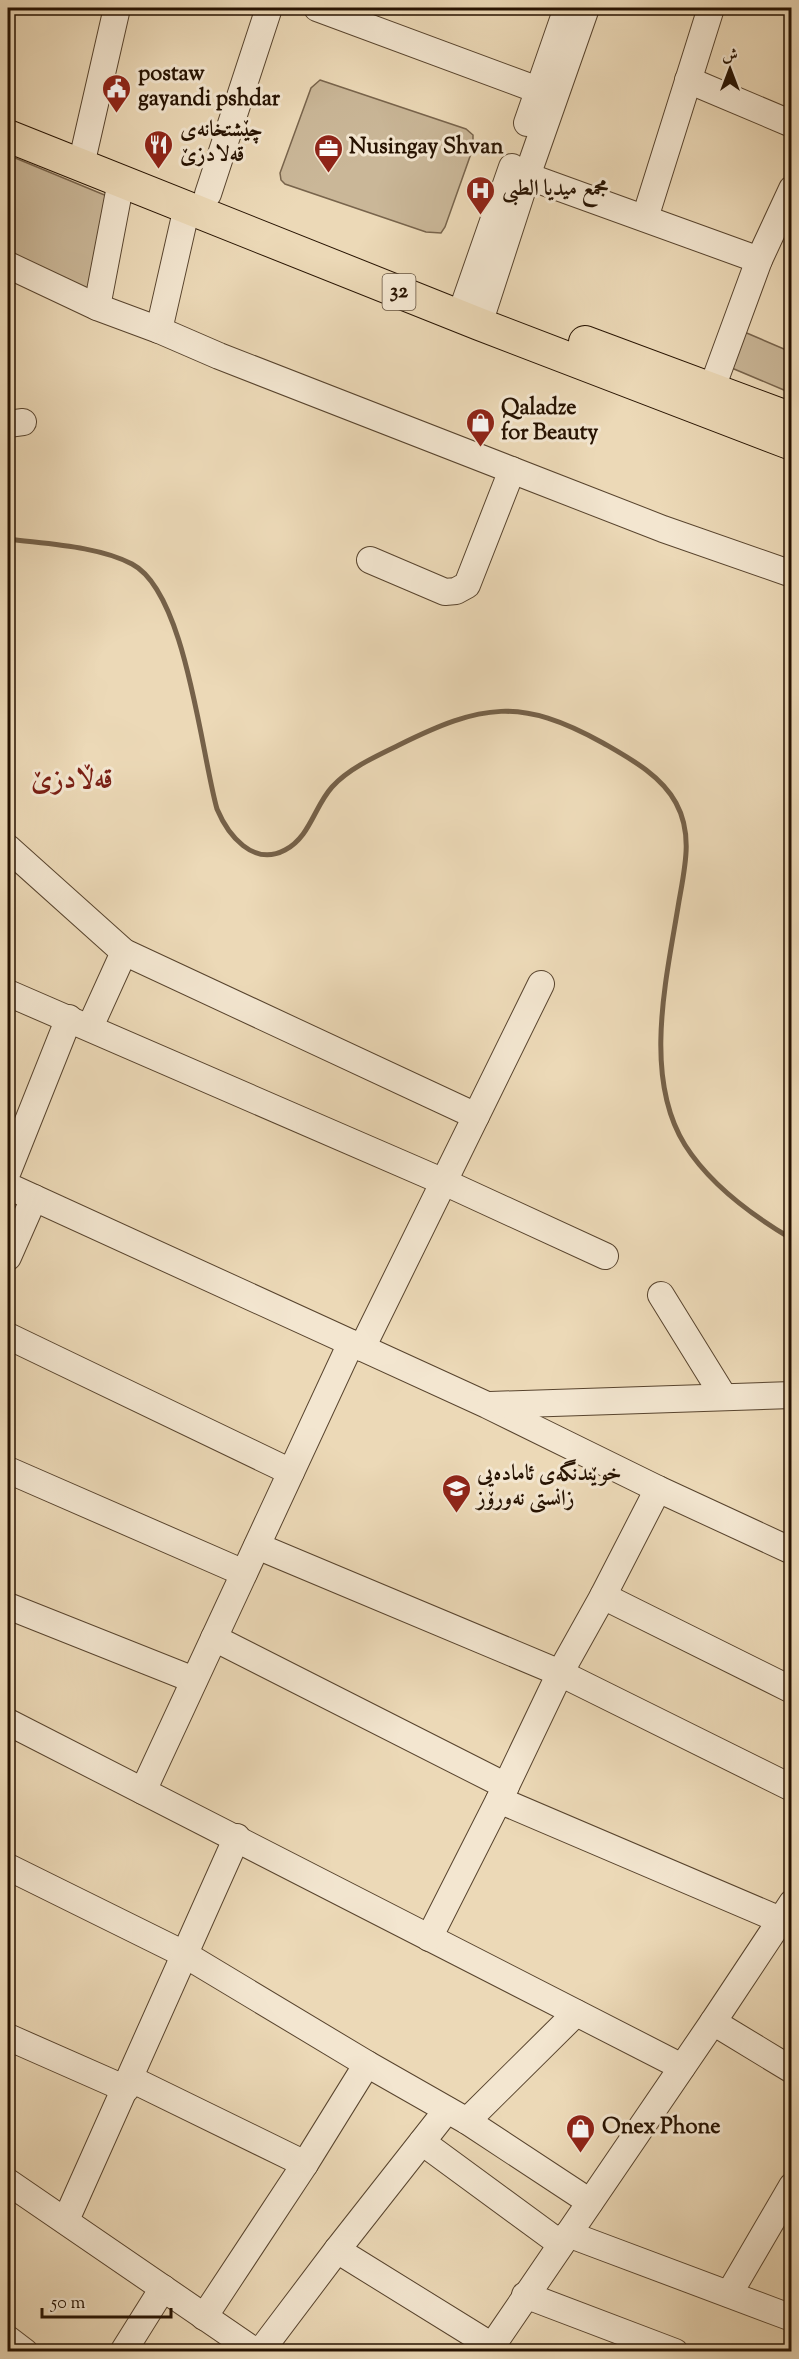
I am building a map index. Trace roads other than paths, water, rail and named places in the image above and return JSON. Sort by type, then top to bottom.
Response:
[{"type":"main road","name":"32","points":[[8,113],[83,155],[121,181],[197,201]]},
{"type":"main road","name":"32","points":[[8,136],[83,155],[473,311],[792,444]]},
{"type":"main road","name":"32","points":[[473,311],[712,388],[792,419]]},
{"type":"street","points":[[83,155],[117,8]]},
{"type":"street","points":[[159,330],[197,201],[269,8]]},
{"type":"street","points":[[317,8],[538,90]]},
{"type":"street","points":[[473,311],[538,90],[567,8]]},
{"type":"street","points":[[473,311],[527,176],[586,8]]},
{"type":"street","points":[[645,218],[711,8]]},
{"type":"street","points":[[688,80],[792,124]]},
{"type":"street","points":[[527,176],[759,260]]},
{"type":"street","points":[[97,307],[121,181]]},
{"type":"street","points":[[712,388],[759,260],[792,189]]},
{"type":"street","points":[[8,265],[97,307],[219,356],[663,529],[792,574]]},
{"type":"street","points":[[370,560],[445,592],[456,591],[466,585],[512,470]]},
{"type":"street","points":[[8,848],[124,952],[476,1116]]},
{"type":"street","points":[[8,1171],[80,1022],[124,952]]},
{"type":"street","points":[[143,1791],[291,1472],[444,1182],[541,984]]},
{"type":"street","points":[[8,993],[80,1022],[444,1182],[605,1256]]},
{"type":"street","points":[[8,1186],[487,1405],[658,1489],[792,1551]]},
{"type":"street","points":[[8,1257],[34,1198]]},
{"type":"street","points":[[661,1295],[724,1397]]},
{"type":"street","points":[[8,1336],[291,1472]]},
{"type":"street","points":[[487,1405],[792,1395]]},
{"type":"street","points":[[8,1470],[244,1573]]},
{"type":"street","points":[[429,1938],[503,1793],[560,1673],[658,1489]]},
{"type":"street","points":[[257,1546],[560,1673],[792,1788]]},
{"type":"street","points":[[603,1596],[792,1690]]},
{"type":"street","points":[[8,1606],[194,1680]]},
{"type":"street","points":[[214,1638],[503,1793],[788,1916],[490,2349],[337,2250]]},
{"type":"street","points":[[8,1722],[237,1837],[682,2067]]},
{"type":"street","points":[[66,2220],[129,2084],[237,1837]]},
{"type":"street","points":[[8,1867],[184,1954],[457,2115],[590,2202]]},
{"type":"street","points":[[8,2182],[258,2352],[422,2142],[576,2013]]},
{"type":"street","points":[[713,2022],[792,2070]]},
{"type":"street","points":[[8,2037],[129,2084],[306,2164]]},
{"type":"street","points":[[204,2317],[306,2164],[367,2064]]},
{"type":"street","points":[[422,2142],[565,2239],[729,2294],[792,2318]]},
{"type":"street","points":[[729,2294],[792,2186]]},
{"type":"street","points":[[123,2352],[163,2288]]},
{"type":"street","points":[[525,2295],[675,2352]]},
{"type":"street","points":[[8,2339],[25,2352]]},
{"type":"waterway","points":[[8,539],[104,553],[132,564],[150,580],[166,606],[189,676],[217,809],[235,838],[252,851],[273,854],[293,844],[306,830],[332,787],[363,763],[428,731],[478,714],[501,711],[548,718],[603,743],[634,761],[662,784],[676,803],[686,839],[685,863],[661,1025],[664,1088],[672,1118],[685,1145],[706,1172],[747,1209],[792,1239]]},
{"type":"place","name":"postaw gayandi pshdar","points":[[117,114]]},
{"type":"place","name":"چێشتخانەی قەلادزێ","points":[[159,170]]},
{"type":"place","name":"Nusingay Shvan","points":[[328,174]]},
{"type":"place","name":"مجمع میدیا الطبی","points":[[481,216]]},
{"type":"place","name":"Qaladze for Beauty","points":[[480,448]]},
{"type":"place","name":"خوێندنگەی ئامادەیی زانستی نەورۆز","points":[[456,1514]]},
{"type":"place","name":"Onex Phone","points":[[581,2154]]},
{"type":"district","name":"قەڵادزێ","points":[[72,781]]}]
